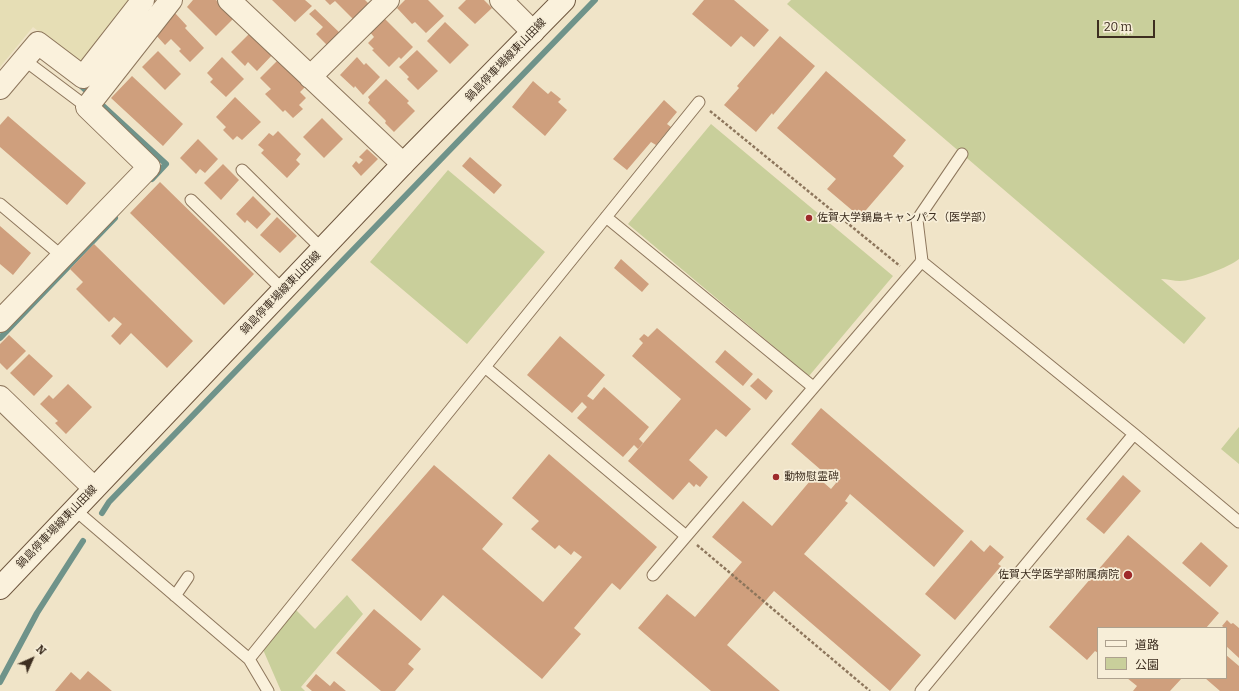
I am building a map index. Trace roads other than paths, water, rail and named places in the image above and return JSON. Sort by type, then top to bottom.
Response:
[{"type":"street","points":[[0,88],[38,43],[83,77],[143,0]]},
{"type":"street","points":[[3,312],[63,256],[149,167],[92,100],[171,0]]},
{"type":"street","points":[[310,77],[388,0]]},
{"type":"street","points":[[501,0],[533,32]]},
{"type":"street","name":"鍋島停車場線東山田線","points":[[0,588],[403,164],[564,0]]},
{"type":"street","points":[[234,2],[310,77],[403,164]]},
{"type":"street","points":[[0,397],[94,488]]},
{"type":"lane","points":[[31,65],[92,100]]},
{"type":"lane","points":[[249,659],[699,102]]},
{"type":"lane","points":[[962,154],[917,220],[922,261],[1239,522]]},
{"type":"lane","points":[[242,170],[322,249]]},
{"type":"lane","points":[[191,200],[284,290]]},
{"type":"lane","points":[[0,204],[63,256]]},
{"type":"lane","points":[[606,217],[814,387]]},
{"type":"lane","points":[[653,575],[922,261]]},
{"type":"lane","points":[[485,367],[686,536]]},
{"type":"lane","points":[[921,691],[1134,434]]},
{"type":"lane","points":[[74,509],[249,659],[268,691]]},
{"type":"lane","points":[[175,596],[188,577]]},
{"type":"waterway","points":[[102,513],[109,502],[595,0]]},
{"type":"waterway","points":[[78,83],[166,164],[152,179]]},
{"type":"waterway","points":[[0,338],[115,218]]},
{"type":"waterway","points":[[0,682],[37,613],[83,541]]},
{"type":"place","name":"佐賀大学鍋島キャンパス（医学部）","points":[[809,218]]},
{"type":"place","name":"動物慰霊碑","points":[[776,477]]},
{"type":"place","name":"佐賀大学医学部附属病院","points":[[1128,575]]}]
